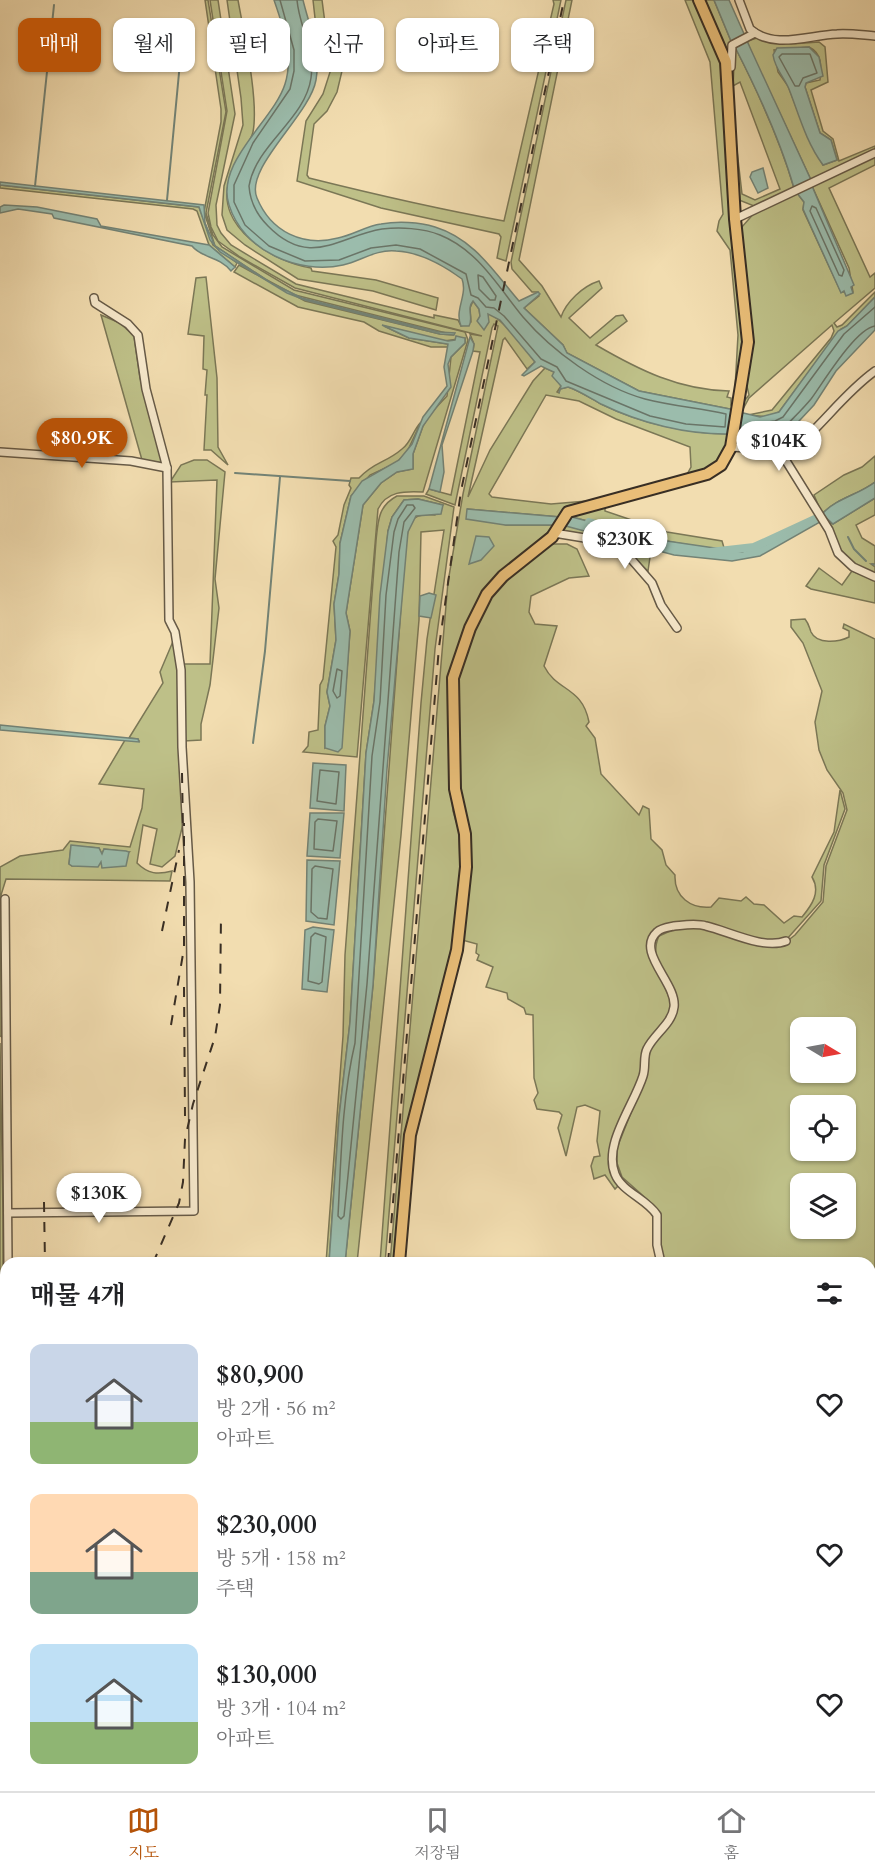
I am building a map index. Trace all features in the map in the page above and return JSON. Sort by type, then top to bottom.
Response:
[{"type":"main road","points":[[400,1257],[410,1135],[455,959],[466,867],[465,834],[455,789],[453,678],[470,628],[487,594],[503,576],[579,507],[707,474],[721,465],[731,441],[748,342],[735,219],[726,62],[699,0]]},
{"type":"street","points":[[739,0],[746,23],[755,33],[771,38],[795,40],[840,33],[875,36]]},
{"type":"street","points":[[728,89],[731,77],[732,45],[755,33]]},
{"type":"street","points":[[735,219],[875,153]]},
{"type":"street","points":[[8,1213],[194,1211],[190,882],[182,747],[181,670],[176,632],[169,620],[167,468],[142,370],[138,335],[128,324],[95,303],[94,298]]},
{"type":"street","points":[[783,456],[801,442],[840,400],[875,371]]},
{"type":"street","points":[[731,441],[783,456],[825,524],[842,558],[853,567],[875,577]]},
{"type":"street","points":[[0,452],[120,460],[167,468]]},
{"type":"street","points":[[560,525],[603,541],[632,560],[652,583],[661,605],[677,628]]},
{"type":"street","points":[[5,899],[8,1257]]},
{"type":"street","points":[[660,1257],[657,1245],[657,1215],[647,1203],[618,1180],[613,1161],[613,1143],[642,1079],[646,1052],[674,1010],[671,988],[653,959],[652,940],[656,932],[663,928],[697,924],[747,939],[786,941]]},
{"type":"green space","points":[[205,0],[208,0],[211,18],[208,18]]},
{"type":"green space","points":[[210,0],[218,0],[221,18],[213,18]]},
{"type":"green space","points":[[227,0],[238,0],[241,18],[230,18]]},
{"type":"green space","points":[[313,0],[322,0],[324,18],[315,18]]},
{"type":"green space","points":[[553,0],[561,0],[557,18],[551,18]]},
{"type":"green space","points":[[566,0],[572,0],[568,18],[562,18]]},
{"type":"green space","points":[[685,0],[695,0],[720,58],[742,338],[739,379],[735,388],[738,335],[730,250],[717,231],[723,214],[710,62]]},
{"type":"green space","points":[[702,0],[714,0],[731,41],[727,52]]},
{"type":"green space","points":[[757,38],[791,44],[819,42],[825,47],[828,82],[811,90],[823,131],[833,139],[839,161],[875,146],[875,151],[811,180],[747,41]],"holes":[[[809,47],[814,50],[820,61],[820,80],[806,83],[805,87],[820,133],[831,140],[837,160],[823,165],[807,135],[788,86],[778,72],[774,50]]]},
{"type":"green space","points":[[735,47],[768,116],[794,188],[754,206],[739,200],[735,133],[742,194],[755,200],[780,189],[740,82],[733,86]]},
{"type":"green space","points":[[216,72],[220,72],[226,112],[206,213],[213,235],[222,247],[294,290],[465,332],[468,340],[423,492],[403,492],[391,495],[378,509],[357,757],[303,752],[308,746],[309,732],[318,730],[320,685],[323,679],[336,547],[333,541],[338,535],[344,505],[351,488],[349,485],[351,478],[359,478],[370,468],[402,449],[421,422],[407,452],[396,463],[370,475],[351,496],[340,543],[339,574],[334,604],[336,640],[327,692],[330,706],[325,726],[325,748],[342,735],[350,631],[346,613],[363,505],[381,483],[397,472],[413,469],[413,454],[423,426],[430,414],[447,396],[451,357],[465,343],[465,338],[444,341],[384,326],[409,338],[448,344],[449,347],[431,347],[379,331],[364,322],[298,307],[234,272],[239,265],[305,301],[440,334],[454,335],[295,295],[265,279],[215,246],[204,212],[221,122]]},
{"type":"green space","points":[[221,72],[229,72],[235,114],[216,205],[217,225],[231,245],[296,284],[434,318],[434,315],[458,320],[461,326],[471,322],[470,308],[473,301],[479,309],[480,316],[488,317],[488,313],[507,327],[535,362],[527,369],[505,338],[503,340],[468,497],[490,450],[533,381],[545,368],[554,372],[561,386],[557,392],[559,393],[560,389],[568,387],[616,411],[648,422],[681,430],[731,434],[725,453],[716,464],[685,478],[691,467],[690,447],[616,419],[579,401],[546,395],[489,494],[492,497],[551,504],[587,501],[572,506],[560,517],[467,509],[506,525],[556,525],[498,575],[454,665],[451,789],[453,811],[462,841],[462,871],[456,905],[457,943],[420,1075],[397,1257],[391,1257],[448,582],[463,494],[498,326],[494,324],[492,328],[455,505],[426,494],[429,489],[451,495],[480,352],[473,351],[474,344],[470,334],[482,336],[295,288],[240,257],[218,241],[211,227],[208,213],[227,111]]},
{"type":"green space","points":[[237,72],[251,72],[254,103],[253,132],[231,175],[227,198],[231,213],[250,240],[280,258],[311,268],[312,271],[376,280],[438,298],[436,310],[373,291],[298,279],[245,245],[227,230],[222,215],[224,186],[243,125]]},
{"type":"green space","points":[[330,72],[342,72],[337,92],[327,111],[314,124],[307,175],[309,178],[504,221],[538,72],[546,72],[506,261],[497,258],[501,237],[499,234],[381,208],[297,181],[306,121],[323,94]]},
{"type":"green space","points":[[551,72],[557,72],[519,260],[542,286],[561,317],[576,295],[599,281],[602,288],[569,318],[590,338],[616,316],[623,315],[627,321],[596,345],[628,363],[676,383],[729,391],[727,397],[731,398],[731,405],[735,410],[639,391],[567,353],[563,345],[524,308],[539,296],[538,292],[532,292],[512,269],[511,262]]},
{"type":"green space","points":[[875,156],[875,165],[829,188],[870,277],[875,273],[875,288],[834,323],[837,327],[842,325],[875,292],[875,297],[847,326],[841,329],[779,412],[768,417],[748,415],[772,410],[831,338],[834,331],[832,325],[749,398],[741,413],[741,405],[749,395],[746,382],[741,228],[756,211],[797,193],[804,202],[803,210],[841,292],[853,292],[849,268],[812,186]]},
{"type":"green space","points":[[0,185],[199,207],[213,245],[237,263],[235,267],[209,245],[197,211],[193,209],[0,188]]},
{"type":"green space","points":[[206,277],[217,378],[218,447],[228,465],[211,450],[204,450],[207,370],[203,369],[204,336],[188,334],[196,278]]},
{"type":"green space","points":[[101,315],[120,323],[134,336],[140,378],[164,463],[142,460]]},
{"type":"green space","points":[[875,456],[875,482],[834,504],[822,514],[814,495],[844,475],[862,467]]},
{"type":"green space","points":[[194,460],[207,460],[225,472],[215,579],[219,608],[210,685],[201,724],[201,740],[184,741],[184,664],[210,664],[217,480],[170,482],[181,465]]},
{"type":"green space","points":[[397,496],[424,496],[454,507],[435,649],[385,1257],[380,1257],[421,703],[427,639],[444,530],[421,532],[419,620],[401,835],[358,1257],[346,1257],[373,985],[407,536],[410,523],[414,519],[426,514],[435,515],[443,505],[418,499],[404,500],[392,517],[388,531],[374,701],[366,753],[350,1022],[339,1117],[329,1257],[326,1257],[343,1036],[345,955],[376,541],[380,515],[391,500]]},
{"type":"green space","points":[[875,498],[875,515],[856,525],[862,538],[875,546],[875,564],[871,564],[875,567],[875,575],[849,560],[835,540],[826,521],[833,524]]},
{"type":"green space","points":[[605,504],[605,511],[667,532],[722,541],[725,551],[660,540],[568,516]]},
{"type":"green space","points":[[562,525],[580,528],[651,550],[648,571],[628,554],[607,542],[583,534],[558,531]]},
{"type":"green space","points":[[546,544],[567,544],[577,549],[589,576],[569,578],[531,596],[529,612],[535,624],[557,626],[544,666],[556,681],[575,695],[586,710],[589,722],[586,726],[595,738],[601,774],[639,815],[643,806],[649,809],[651,839],[662,850],[666,865],[675,875],[677,890],[685,900],[697,906],[711,907],[719,898],[741,901],[746,897],[754,904],[764,905],[784,923],[794,916],[802,917],[812,903],[815,893],[816,888],[812,877],[834,832],[840,790],[845,809],[824,865],[821,901],[786,940],[758,940],[707,925],[663,928],[651,946],[668,983],[673,1010],[654,1037],[612,1151],[620,1184],[615,1189],[605,1175],[594,1179],[591,1166],[594,1157],[600,1156],[597,1141],[600,1111],[585,1105],[577,1107],[566,1156],[558,1128],[562,1115],[559,1112],[537,1109],[534,1100],[538,1093],[534,1078],[533,1015],[526,1014],[524,1008],[508,999],[507,993],[486,987],[493,967],[477,960],[479,955],[476,953],[477,944],[462,940],[455,684],[473,624],[497,583]]},
{"type":"green space","points":[[819,568],[842,585],[852,571],[875,580],[875,603],[806,586]]},
{"type":"green space","points":[[805,619],[814,636],[823,641],[849,637],[849,631],[843,628],[844,624],[875,639],[875,1257],[662,1257],[659,1243],[660,1215],[649,1201],[622,1177],[617,1163],[617,1148],[638,1095],[648,1053],[675,1011],[657,964],[656,945],[659,936],[673,930],[704,928],[736,933],[782,945],[795,935],[823,902],[826,866],[847,810],[843,793],[827,770],[819,750],[815,722],[822,691],[803,643],[791,627],[791,620]]},
{"type":"green space","points":[[174,639],[178,670],[183,824],[175,856],[162,867],[150,864],[157,829],[143,825],[137,863],[153,873],[172,871],[170,881],[6,879],[1,895],[2,1037],[0,1036],[0,867],[20,856],[63,850],[70,841],[130,847],[142,808],[144,789],[99,784],[125,740],[139,741],[129,738],[163,683],[160,672]],"holes":[[[71,846],[99,848],[102,854],[104,849],[129,852],[102,867],[102,862],[72,866],[69,864]]]},
{"type":"green space","points":[[0,1043],[3,1257],[0,1257]]},
{"type":"water","points":[[274,0],[303,0],[308,18],[302,18],[302,72],[317,72],[311,94],[260,172],[256,186],[257,198],[271,220],[290,234],[313,240],[338,238],[375,225],[394,222],[422,224],[449,232],[472,248],[519,301],[538,292],[540,294],[524,308],[563,345],[567,353],[639,391],[735,410],[731,434],[681,430],[632,417],[568,387],[560,389],[561,386],[552,376],[554,372],[541,366],[522,375],[535,362],[500,320],[488,314],[489,322],[484,330],[477,321],[480,316],[479,309],[473,301],[470,307],[469,326],[461,326],[459,314],[463,291],[462,279],[439,264],[422,257],[405,252],[389,251],[375,253],[343,265],[309,266],[291,263],[260,247],[236,221],[229,205],[227,189],[230,173],[238,157],[279,98],[287,72],[290,72],[290,18],[280,18]]},
{"type":"water","points":[[714,0],[729,0],[745,36],[731,41]]},
{"type":"water","points":[[747,41],[811,180],[794,188],[768,116],[735,47]]},
{"type":"water","points":[[809,47],[819,57],[823,76],[806,83],[805,87],[820,133],[831,140],[837,160],[823,165],[807,138],[789,89],[773,55],[777,48]]},
{"type":"water","points":[[763,168],[768,188],[758,193],[750,177],[752,172]]},
{"type":"water","points":[[0,182],[204,205],[205,223],[215,246],[210,240],[199,207],[0,185]]},
{"type":"water","points":[[812,186],[854,285],[851,287],[853,293],[846,296],[844,291],[841,293],[803,209],[804,202],[797,193]]},
{"type":"water","points":[[4,205],[37,207],[97,219],[101,226],[209,245],[235,267],[231,271],[221,262],[200,253],[192,246],[54,218],[52,214],[18,209],[0,213],[0,207]]},
{"type":"water","points":[[215,246],[271,283],[302,298],[439,332],[455,333],[454,335],[440,334],[305,300],[287,293],[220,252]]},
{"type":"water","points":[[875,297],[875,330],[836,371],[814,405],[785,436],[736,431],[739,412],[760,417],[779,412],[838,331],[847,326]]},
{"type":"water","points":[[382,325],[448,341],[455,340],[456,336],[465,338],[465,343],[451,357],[448,364],[451,387],[423,426],[413,454],[413,469],[397,472],[381,483],[363,505],[346,613],[350,631],[342,748],[338,752],[325,748],[325,726],[330,706],[327,692],[336,640],[334,604],[339,574],[340,543],[351,496],[362,481],[399,460],[412,444],[423,417],[447,386],[444,367],[448,344],[409,338]]},
{"type":"water","points":[[470,337],[474,344],[473,351],[442,445],[444,472],[440,492],[429,489]]},
{"type":"water","points":[[875,482],[875,498],[833,524],[822,514],[834,504]]},
{"type":"water","points":[[418,499],[443,505],[441,514],[416,516],[408,532],[387,769],[373,985],[346,1257],[329,1257],[339,1117],[350,1022],[366,753],[374,701],[380,595],[388,531],[392,517],[404,500]]},
{"type":"water","points":[[467,509],[560,517],[556,525],[505,525],[466,519]]},
{"type":"water","points":[[568,516],[660,540],[742,552],[765,545],[817,516],[820,522],[760,556],[732,561],[674,555],[562,525]]},
{"type":"water","points":[[476,536],[489,537],[494,546],[481,560],[469,564]]},
{"type":"water","points":[[429,593],[436,595],[431,618],[419,616],[420,596]]},
{"type":"water","points":[[0,725],[138,739],[139,742],[0,730]]},
{"type":"water","points":[[313,763],[346,765],[344,811],[310,808]]},
{"type":"water","points":[[310,813],[344,813],[340,858],[307,856]]},
{"type":"water","points":[[71,845],[99,848],[102,854],[104,849],[129,852],[126,866],[102,868],[101,862],[98,867],[72,866],[69,864]]},
{"type":"water","points":[[307,860],[340,861],[334,925],[306,921]]},
{"type":"water","points":[[313,927],[334,930],[327,992],[302,989],[305,930]]},
{"type":"waterway","points":[[35,186],[54,5]]},
{"type":"waterway","points":[[167,200],[179,72]]},
{"type":"waterway","points":[[235,473],[350,481]]},
{"type":"waterway","points":[[253,743],[265,651],[280,477]]},
{"type":"waterway","points":[[710,552],[754,547],[815,519]]},
{"type":"waterway","points":[[589,522],[644,537]]},
{"type":"waterway","points":[[848,537],[854,549],[866,561]]},
{"type":"railway","points":[[388,1257],[439,647],[461,491],[564,0]]},
{"type":"railway","points":[[182,773],[183,830]]},
{"type":"railway","points":[[171,1025],[184,948],[184,823]]},
{"type":"railway","points":[[162,931],[179,850]]},
{"type":"railway","points":[[156,1257],[179,1203],[183,1182],[185,1139],[193,1104],[215,1037],[220,1005],[221,914]]},
{"type":"railway","points":[[184,987],[185,1116]]},
{"type":"railway","points":[[44,1202],[45,1257]]}]
